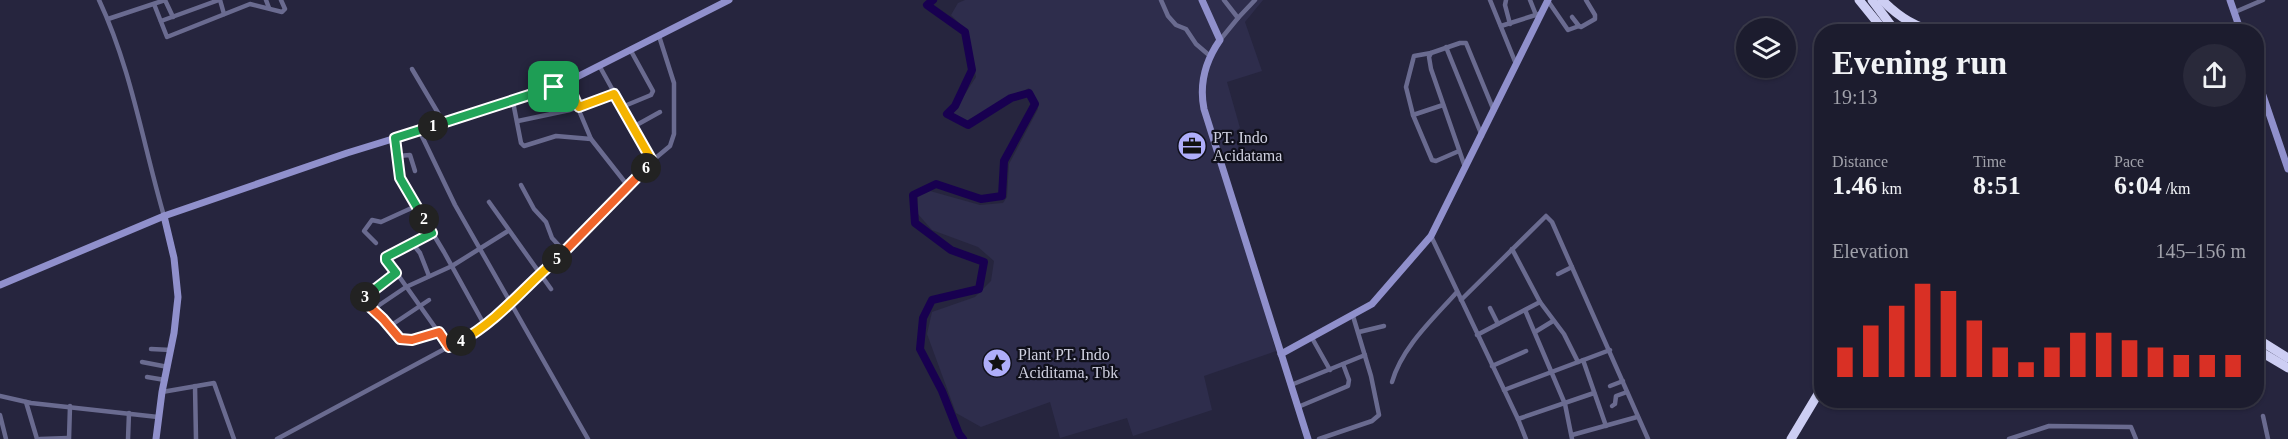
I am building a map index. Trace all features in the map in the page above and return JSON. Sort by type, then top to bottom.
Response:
[{"type":"highway","points":[[1859,0],[1878,24]]},
{"type":"highway","points":[[1872,0],[1890,24]]},
{"type":"highway","points":[[1882,0],[1913,24]]},
{"type":"highway","points":[[2264,344],[2288,358]]},
{"type":"highway","points":[[2264,354],[2288,368]]},
{"type":"highway","points":[[1791,439],[1814,401]]},
{"type":"highway","points":[[1796,439],[1815,408]]},
{"type":"street","points":[[99,0],[108,19],[130,89],[174,258],[178,290],[176,316],[156,439]]},
{"type":"street","points":[[108,19],[165,0],[173,17]]},
{"type":"street","points":[[161,21],[219,0],[224,14]]},
{"type":"street","points":[[235,0],[238,8]]},
{"type":"street","points":[[266,0],[269,9]]},
{"type":"street","points":[[154,4],[168,37],[249,2],[284,11],[281,0]]},
{"type":"street","points":[[0,285],[164,216],[419,130],[513,102],[567,82],[729,0]]},
{"type":"street","points":[[1161,0],[1168,16],[1176,25],[1186,28],[1196,44],[1210,56]]},
{"type":"street","points":[[1202,0],[1220,40]]},
{"type":"street","points":[[1224,0],[1238,18]]},
{"type":"street","points":[[1255,0],[1220,40],[1210,56],[1204,72],[1204,109],[1308,439]]},
{"type":"street","points":[[1490,0],[1516,66]]},
{"type":"street","points":[[1506,0],[1505,5],[1510,24]]},
{"type":"street","points":[[1530,0],[1539,14]]},
{"type":"street","points":[[1281,354],[1353,316],[1375,301],[1431,236],[1466,170],[1539,14],[1548,1],[1566,30],[1581,27],[1596,18],[1586,0]]},
{"type":"street","points":[[2230,0],[2239,24]]},
{"type":"street","points":[[2235,12],[2263,0]]},
{"type":"street","points":[[1501,26],[1539,14]]},
{"type":"street","points":[[1572,17],[1579,26]]},
{"type":"street","points":[[277,439],[484,326],[511,304],[652,161],[670,146],[674,134],[675,89],[659,36]]},
{"type":"street","points":[[1460,151],[1436,161],[1432,160],[1413,115],[1406,87],[1416,54],[1431,53],[1464,42],[1468,45],[1494,111]]},
{"type":"street","points":[[1446,48],[1482,136]]},
{"type":"street","points":[[622,107],[653,91],[631,51]]},
{"type":"street","points":[[1431,53],[1429,57],[1431,69],[1466,170]]},
{"type":"street","points":[[600,67],[652,161]]},
{"type":"street","points":[[412,69],[444,123]]},
{"type":"street","points":[[567,82],[591,139],[628,186]]},
{"type":"street","points":[[518,121],[579,107],[614,94]]},
{"type":"street","points":[[2264,98],[2288,169]]},
{"type":"street","points":[[513,102],[521,143],[524,146],[556,136],[591,139]]},
{"type":"street","points":[[1413,115],[1443,105]]},
{"type":"street","points":[[633,127],[660,112]]},
{"type":"street","points":[[419,130],[449,194],[588,439]]},
{"type":"street","points":[[395,138],[402,182],[452,266],[484,326]]},
{"type":"street","points":[[398,156],[410,155],[415,171]]},
{"type":"street","points":[[521,185],[534,209],[547,224],[552,238],[564,251]]},
{"type":"street","points":[[489,202],[551,289]]},
{"type":"street","points":[[376,243],[364,231],[372,220],[381,222],[416,206]]},
{"type":"street","points":[[1392,382],[1395,371],[1419,335],[1546,216],[1552,222],[1648,437],[1640,439]]},
{"type":"street","points":[[372,310],[406,287],[452,266],[508,231]]},
{"type":"street","points":[[432,233],[386,258],[449,347]]},
{"type":"street","points":[[1431,236],[1526,439]]},
{"type":"street","points":[[412,243],[420,253],[429,276]]},
{"type":"street","points":[[1512,249],[1539,302],[1580,361],[1606,426]]},
{"type":"street","points":[[1558,274],[1572,267]]},
{"type":"street","points":[[396,273],[364,300],[399,338],[405,340],[439,332]]},
{"type":"street","points":[[390,326],[429,300]]},
{"type":"street","points":[[1477,335],[1539,302]]},
{"type":"street","points":[[1490,308],[1498,324]]},
{"type":"street","points":[[1525,310],[1553,371],[1565,404],[1572,437],[1638,417]]},
{"type":"street","points":[[1319,439],[1377,417],[1379,412],[1353,316]]},
{"type":"street","points":[[1535,332],[1552,321]]},
{"type":"street","points":[[1359,332],[1384,326]]},
{"type":"street","points":[[1312,338],[1330,370]]},
{"type":"street","points":[[151,349],[171,350]]},
{"type":"street","points":[[1504,390],[1610,350]]},
{"type":"street","points":[[1492,366],[1526,351]]},
{"type":"street","points":[[1291,385],[1365,355]]},
{"type":"street","points":[[142,362],[168,367]]},
{"type":"street","points":[[1298,407],[1348,386],[1349,380],[1343,364]]},
{"type":"street","points":[[147,377],[165,380]]},
{"type":"street","points":[[1610,386],[1623,381]]},
{"type":"street","points":[[162,392],[211,382],[216,385],[234,439]]},
{"type":"street","points":[[195,386],[196,439]]},
{"type":"street","points":[[1366,394],[1375,392]]},
{"type":"street","points":[[1612,406],[1615,405],[1616,396],[1627,392]]},
{"type":"street","points":[[1518,419],[1594,393]]},
{"type":"street","points":[[0,396],[26,402],[158,417]]},
{"type":"street","points":[[26,402],[38,439],[69,439],[70,406]]},
{"type":"street","points":[[128,439],[129,413]]},
{"type":"street","points":[[0,416],[6,439]]},
{"type":"street","points":[[2263,416],[2268,439]]},
{"type":"street","points":[[2009,439],[2049,426],[2131,427],[2136,439]]},
{"type":"shaded area","points":[[965,0],[1263,0],[1245,22],[1262,71],[1227,82],[1240,128],[1232,133],[1239,149],[1219,158],[1276,351],[1204,376],[1212,410],[1133,436],[1127,418],[1060,438],[1050,402],[981,427],[956,413],[927,334],[932,312],[975,297],[991,281],[994,261],[978,247],[932,230],[917,213],[918,196],[930,191],[980,205],[1003,203],[1007,197],[1009,164],[1038,109],[1029,88],[966,121],[952,114],[976,77],[967,31],[951,15],[958,3]]},
{"type":"waterway","points":[[933,0],[927,5],[965,32],[972,70],[955,106],[947,114],[968,125],[1011,98],[1029,93],[1035,104],[1004,161],[1002,196],[981,199],[936,184],[913,195],[915,223],[951,250],[984,262],[979,289],[932,300],[923,318],[920,349],[963,439]]},
{"type":"place","name":"PT. Indo Acidatama","points":[[1192,146]]},
{"type":"place","name":"Plant PT. Indo Aciditama, Tbk","points":[[997,363]]},
{"type":"route","points":[[567,82],[579,107],[614,94],[651,159],[651,163],[511,304],[478,331],[449,347],[439,332],[412,340],[399,338],[370,308],[364,298],[396,273],[386,257],[432,233],[402,182],[395,138],[532,96],[554,87],[567,82]]}]
